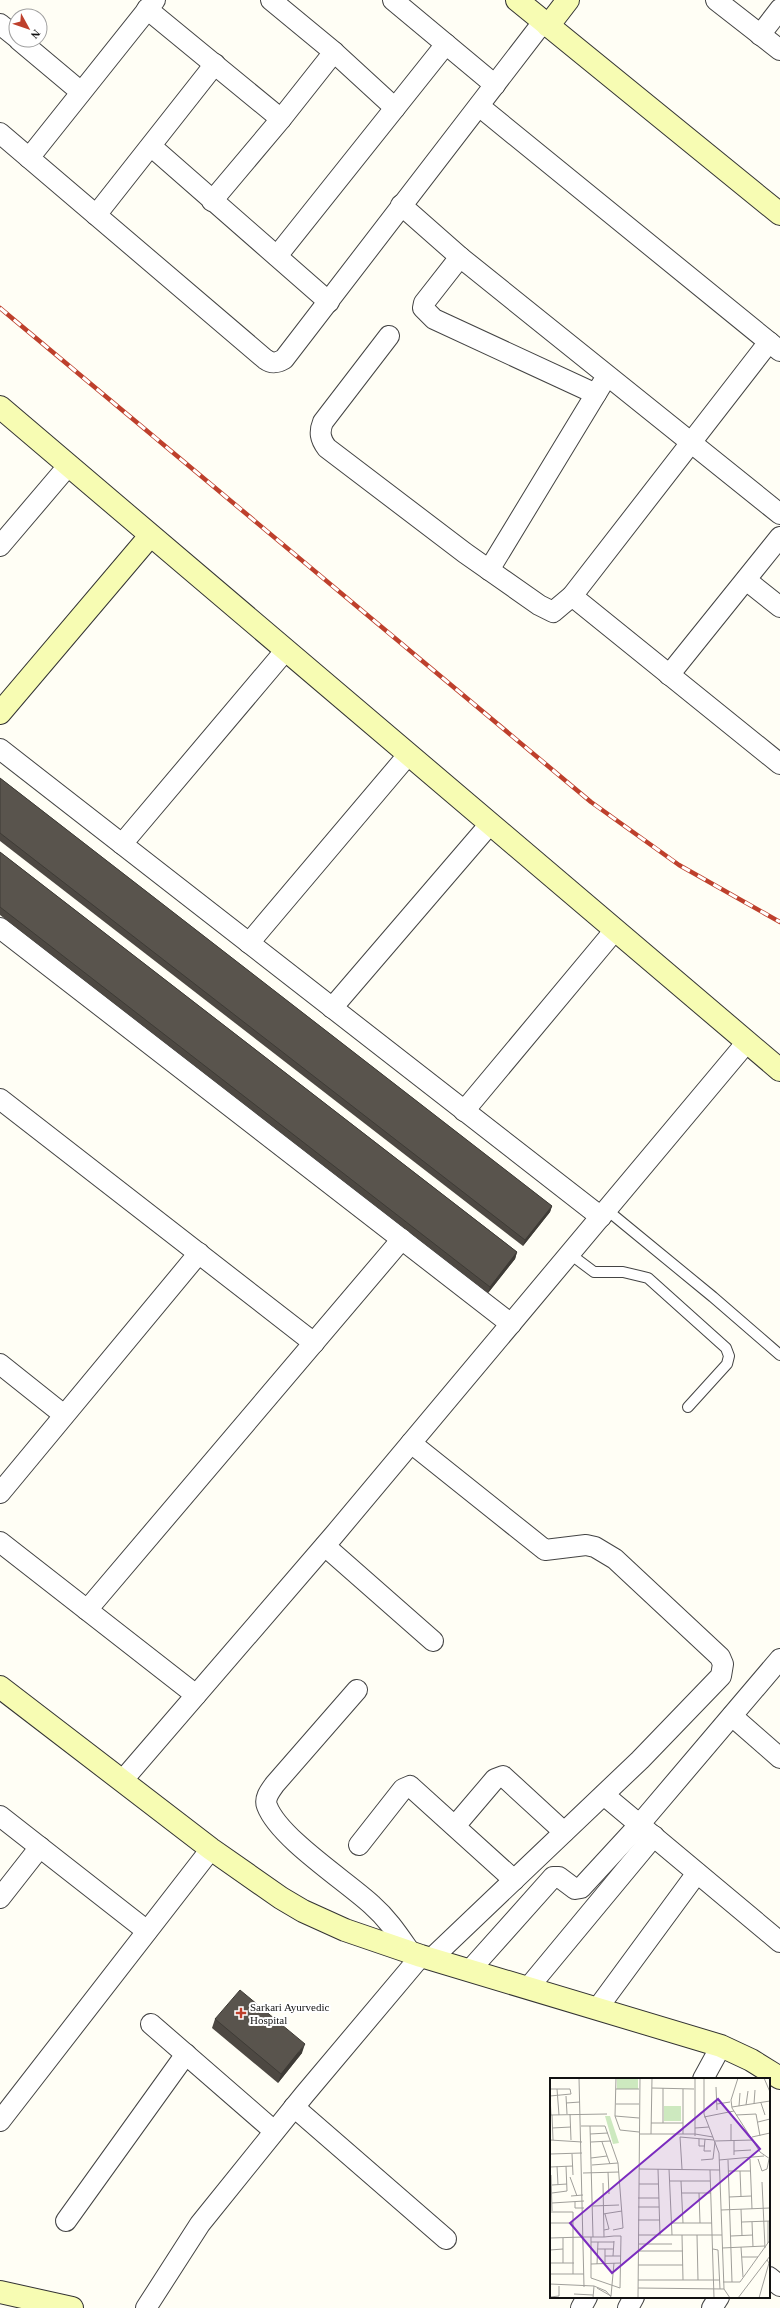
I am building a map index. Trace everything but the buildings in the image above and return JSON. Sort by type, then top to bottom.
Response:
[{"type":"street","points":[[271,0],[334,52],[395,108]]},
{"type":"street","points":[[393,0],[495,85]]},
{"type":"street","points":[[517,0],[780,214]]},
{"type":"street","points":[[0,133],[269,362],[279,362],[284,359],[329,302],[400,205],[495,85],[545,24],[568,0]]},
{"type":"street","points":[[716,0],[780,50]]},
{"type":"street","points":[[29,158],[151,5],[215,64],[281,119]]},
{"type":"street","points":[[760,35],[780,9]]},
{"type":"street","points":[[0,24],[8,30]]},
{"type":"street","points":[[277,256],[446,44]]},
{"type":"street","points":[[29,48],[81,92]]},
{"type":"street","points":[[212,201],[281,119],[334,52]]},
{"type":"street","points":[[96,215],[152,147],[215,64]]},
{"type":"street","points":[[390,336],[323,422],[320,429],[322,442],[326,448],[489,570],[547,610],[553,612],[572,596],[691,442],[777,347],[479,106]]},
{"type":"street","points":[[152,147],[329,302]]},
{"type":"street","points":[[400,205],[460,257],[780,514]]},
{"type":"street","points":[[460,257],[424,303],[423,308],[428,314],[434,319],[596,394]]},
{"type":"street","points":[[489,570],[607,375]]},
{"type":"street","points":[[2,414],[68,466],[780,1070]]},
{"type":"street","points":[[0,546],[68,466]]},
{"type":"street","points":[[0,713],[150,536]]},
{"type":"street","points":[[669,675],[780,538]]},
{"type":"street","points":[[746,580],[780,607]]},
{"type":"street","points":[[572,596],[780,764]]},
{"type":"street","points":[[122,844],[285,651]]},
{"type":"street","points":[[0,749],[464,1111],[604,1214]]},
{"type":"street","points":[[249,943],[408,755]]},
{"type":"street","points":[[332,1008],[490,824]]},
{"type":"street","points":[[464,1111],[615,930]]},
{"type":"street","points":[[2,934],[512,1324]]},
{"type":"street","points":[[122,1781],[325,1546],[747,1042]]},
{"type":"street","points":[[0,1099],[314,1343]]},
{"type":"street","points":[[87,1610],[402,1239]]},
{"type":"street","points":[[0,1493],[199,1253]]},
{"type":"street","points":[[0,1364],[64,1415]]},
{"type":"street","points":[[146,2308],[200,2224],[294,2107],[421,1956],[514,1880],[604,1795],[721,1676],[723,1664],[720,1657],[624,1567],[605,1552],[586,1545],[545,1550],[412,1443]]},
{"type":"street","points":[[0,1542],[196,1695]]},
{"type":"street","points":[[325,1546],[433,1641]]},
{"type":"street","points":[[528,1988],[732,1716],[780,1659]]},
{"type":"street","points":[[0,1687],[211,1849],[302,1911],[345,1930],[421,1956],[721,2046],[751,2060],[780,2078]]},
{"type":"street","points":[[357,1690],[275,1784],[266,1799],[267,1806],[276,1820],[306,1851],[379,1911],[421,1956]]},
{"type":"street","points":[[732,1716],[780,1758]]},
{"type":"street","points":[[455,1826],[495,1778],[502,1776],[564,1832]]},
{"type":"street","points":[[359,1845],[406,1786],[415,1788],[514,1880]]},
{"type":"street","points":[[604,1795],[780,1942]]},
{"type":"street","points":[[0,1816],[147,1931]]},
{"type":"street","points":[[470,1970],[553,1877],[559,1877],[576,1889],[579,1889],[646,1830]]},
{"type":"street","points":[[0,1898],[40,1847]]},
{"type":"street","points":[[0,2121],[211,1849]]},
{"type":"street","points":[[596,2009],[697,1873]]},
{"type":"street","points":[[151,2024],[274,2132]]},
{"type":"street","points":[[704,2078],[721,2046]]},
{"type":"street","points":[[66,2221],[186,2054]]},
{"type":"street","points":[[294,2107],[446,2239]]},
{"type":"street","points":[[770,2278],[780,2286]]},
{"type":"street","points":[[0,2292],[72,2308]]},
{"type":"street","points":[[581,2308],[586,2298]]},
{"type":"street","points":[[628,2308],[633,2298]]},
{"type":"street","points":[[712,2308],[718,2298]]},
{"type":"lane","points":[[604,1214],[713,1297],[780,1355]]},
{"type":"lane","points":[[570,1254],[594,1272],[623,1272],[648,1278],[726,1348],[729,1356],[727,1364],[688,1407]]},
{"type":"railway","points":[[0,308],[591,802],[679,865],[780,922]]},
{"type":"place","name":"Sarkari Ayurvedic Hospital","points":[[241,2013]]}]
